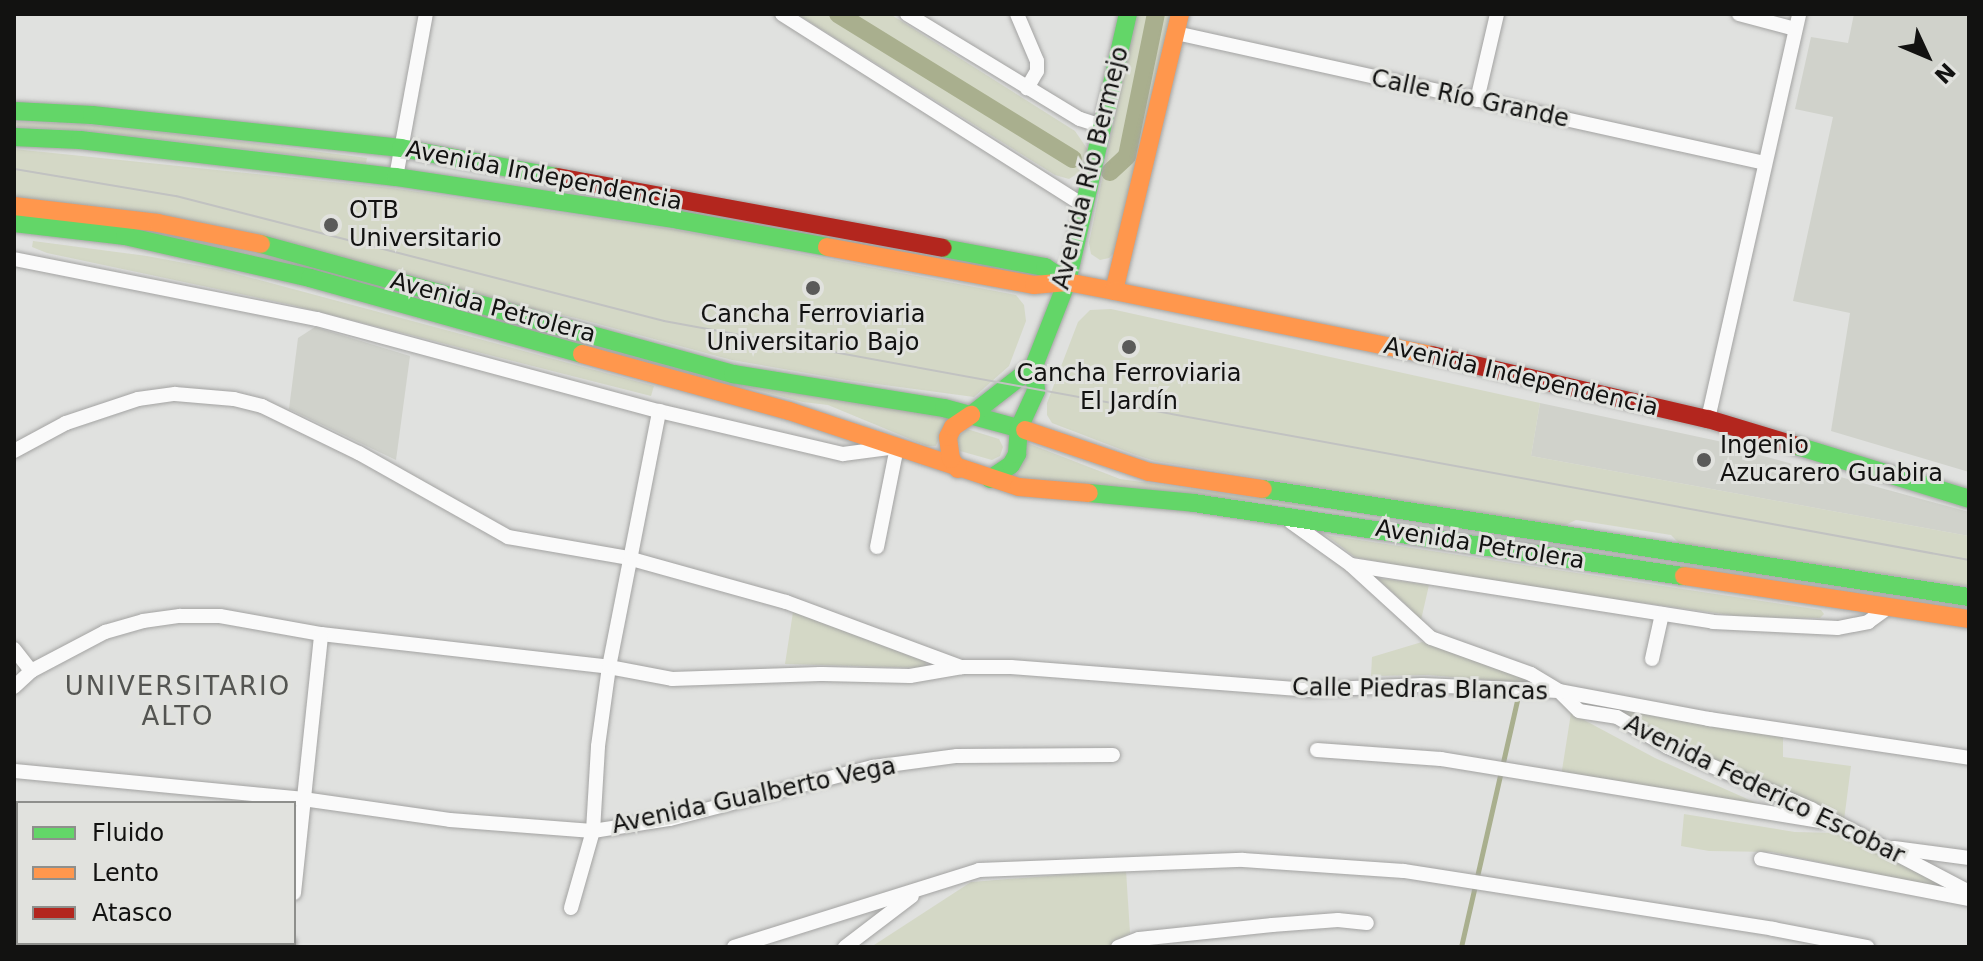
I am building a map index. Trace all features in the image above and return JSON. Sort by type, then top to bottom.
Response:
[{"type":"main road","name":"Avenida Río Bermejo","points":[[1019,428],[1036,391],[1034,366],[1067,282],[1128,14]]},
{"type":"main road","name":"Avenida Río Bermejo","points":[[1114,291],[1178,23]]},
{"type":"main road","name":"Avenida Independencia","points":[[14,111],[92,115],[401,148],[1045,267],[1067,282]]},
{"type":"main road","name":"Avenida Independencia","points":[[14,137],[80,140],[396,177],[679,220],[1034,285],[1067,282],[1451,359],[1708,419],[1969,499]]},
{"type":"main road","name":"Avenida Petrolera","points":[[14,206],[158,223],[259,244],[733,374],[971,415]]},
{"type":"main road","name":"Avenida Petrolera","points":[[14,223],[125,236],[310,278],[789,411],[958,469]]},
{"type":"main road","points":[[971,415],[1019,428],[1017,454],[1011,465],[990,479],[958,469],[947,448],[948,437],[953,427],[1034,366]]},
{"type":"main road","name":"Avenida Petrolera","points":[[1019,428],[1115,463],[1221,485],[1969,597]]},
{"type":"main road","name":"Avenida Petrolera","points":[[990,479],[1019,487],[1194,503],[1281,515],[1969,619]]},
{"type":"street","points":[[396,177],[426,14]]},
{"type":"street","points":[[782,14],[1085,206]]},
{"type":"street","points":[[907,14],[1080,119],[1104,127]]},
{"type":"street","points":[[1017,14],[1037,61],[1037,71],[1027,88]]},
{"type":"street","points":[[1477,100],[1497,14]]},
{"type":"street","points":[[1708,419],[1797,21],[1739,14]]},
{"type":"street","name":"Calle Río Grande","points":[[1178,23],[1477,100],[1765,163]]},
{"type":"street","points":[[14,259],[92,271],[317,319],[659,411],[843,454],[897,447],[877,547]]},
{"type":"street","points":[[14,451],[66,423],[138,399],[175,394],[234,399],[262,406],[359,453],[508,537],[533,544],[628,558],[786,602],[962,667]]},
{"type":"street","points":[[571,908],[593,831],[598,746],[609,667],[659,411]]},
{"type":"street","name":"Avenida Federico Escobar","points":[[1281,515],[1351,565],[1431,638],[1446,647],[1531,674],[1559,691],[1579,711],[1617,717],[1668,747],[1841,826],[1969,892]]},
{"type":"street","points":[[1351,565],[1713,622],[1838,628],[1868,622],[1889,607]]},
{"type":"street","points":[[1652,659],[1662,614]]},
{"type":"street","points":[[14,687],[31,671],[105,632],[168,617],[220,616],[321,634],[609,667],[672,679],[820,674],[910,676],[962,667]]},
{"type":"street","points":[[296,872],[321,634]]},
{"type":"street","points":[[14,649],[31,671]]},
{"type":"street","name":"Calle Piedras Blancas","points":[[962,667],[1011,667],[1308,690],[1422,685],[1559,691],[1709,719],[1969,758]]},
{"type":"street","points":[[1317,750],[1441,759],[1841,826]]},
{"type":"street","name":"Avenida Gualberto Vega","points":[[14,771],[303,799],[450,820],[593,831],[670,819],[873,767],[957,756],[1113,755]]},
{"type":"street","points":[[1879,845],[1969,858]]},
{"type":"street","points":[[1761,859],[1969,899]]},
{"type":"street","points":[[734,947],[979,870],[1243,860],[1363,867],[1758,926],[1867,947]]},
{"type":"street","points":[[845,947],[920,890]]},
{"type":"street","points":[[1118,947],[1139,939],[1272,925],[1338,920],[1367,923]]},
{"type":"shaded area","points":[[1854,14],[1969,14],[1969,472],[1831,431],[1850,313],[1793,301],[1833,117],[1795,109],[1811,37],[1848,43]]},
{"type":"shaded area","points":[[315,327],[410,356],[396,460],[289,409],[298,338]]},
{"type":"shaded area","name":"Ingenio Azucarero Guabira","points":[[1540,403],[1732,444],[1741,450],[1969,512],[1969,536],[1531,456]]},
{"type":"green space","points":[[797,14],[890,14],[1075,131],[1088,150],[1083,170],[1069,179],[1055,175]]},
{"type":"green space","points":[[1136,14],[1171,14],[1115,252],[1109,258],[1100,260],[1091,254],[1089,243]]},
{"type":"green space","points":[[14,122],[84,124],[367,158],[366,163],[84,131],[18,127]]},
{"type":"green space","points":[[14,149],[391,188],[677,230],[1016,295],[1024,305],[1026,321],[1009,366],[974,397],[847,380],[732,360],[576,318],[14,196]]},
{"type":"green space","points":[[33,241],[147,256],[222,270],[654,386],[651,396],[292,305],[47,253],[32,247]]},
{"type":"green space","points":[[1111,309],[1540,403],[1531,456],[1969,536],[1969,586],[1682,546],[1671,535],[1576,520],[1561,527],[1155,461],[1133,454],[1052,423],[1047,415],[1047,403],[1078,322],[1090,310]]},
{"type":"green space","points":[[700,375],[947,418],[936,446],[927,446],[828,405],[803,402]]},
{"type":"green space","points":[[967,429],[999,439],[1003,447],[1000,456],[992,460],[960,451],[957,438]]},
{"type":"green space","points":[[1027,443],[1120,479],[1351,511],[1016,477]]},
{"type":"green space","points":[[1326,535],[1821,610],[1824,614],[1820,618],[1745,617],[1462,578],[1355,557]]},
{"type":"green space","points":[[1377,578],[1429,585],[1421,620],[1409,607]]},
{"type":"green space","points":[[793,612],[926,662],[925,668],[785,664]]},
{"type":"green space","points":[[1422,642],[1495,665],[1536,684],[1428,675],[1371,676],[1372,657]]},
{"type":"green space","points":[[1576,699],[1783,737],[1783,757],[1851,766],[1843,828],[1584,706]]},
{"type":"green space","points":[[1571,713],[1655,758],[1797,821],[1560,783]]},
{"type":"green space","points":[[1684,814],[1795,832],[1837,833],[1958,892],[1772,852],[1709,851],[1681,846]]},
{"type":"green space","points":[[1126,870],[1130,933],[1107,947],[871,947],[971,882]]},
{"type":"waterway","points":[[838,14],[1073,159]]},
{"type":"waterway","points":[[1110,172],[1127,156],[1156,14]]},
{"type":"waterway","points":[[1461,947],[1517,700]]},
{"type":"tram line","points":[[14,169],[176,196],[664,321],[1969,560]]},
{"type":"traffic: fast","points":[[1019,428],[1036,391],[1034,366],[1067,282],[1128,14]]},
{"type":"traffic: fast","points":[[14,111],[92,115],[401,148],[557,177]]},
{"type":"traffic: fast","points":[[14,137],[80,140],[396,177],[679,220],[827,247]]},
{"type":"traffic: fast","points":[[14,223],[125,236],[310,278],[582,354]]},
{"type":"traffic: fast","points":[[261,244],[733,374],[944,408],[1025,430]]},
{"type":"traffic: fast","points":[[943,248],[1045,267],[1067,282]]},
{"type":"traffic: fast","points":[[971,415],[1034,366]]},
{"type":"traffic: fast","points":[[990,479],[1011,465],[1017,454],[1019,428]]},
{"type":"traffic: fast","points":[[1794,445],[1969,499]]},
{"type":"traffic: fast","points":[[1263,489],[1969,597]]},
{"type":"traffic: fast","points":[[1089,493],[1194,503],[1684,576]]},
{"type":"traffic: slow","points":[[1067,282],[1114,291],[1180,14]]},
{"type":"traffic: slow","points":[[14,206],[158,223],[261,244]]},
{"type":"traffic: slow","points":[[827,247],[1034,285],[1067,282]]},
{"type":"traffic: slow","points":[[1114,291],[1432,355]]},
{"type":"traffic: slow","points":[[582,354],[789,411],[1019,487],[1089,493]]},
{"type":"traffic: slow","points":[[958,469],[951,459],[948,437],[953,427],[971,415]]},
{"type":"traffic: slow","points":[[1025,430],[1149,472],[1263,489]]},
{"type":"traffic: slow","points":[[1684,576],[1969,619]]},
{"type":"traffic: jam","points":[[557,177],[943,248]]},
{"type":"traffic: jam","points":[[1432,355],[1708,419],[1794,445]]},
{"type":"place","name":"OTB Universitario","points":[[331,225]]},
{"type":"place","name":"Cancha Ferroviaria Universitario Bajo","points":[[813,288]]},
{"type":"place","name":"Cancha Ferroviaria El Jardín","points":[[1129,347]]},
{"type":"place","name":"Ingenio Azucarero Guabira","points":[[1704,460]]},
{"type":"district","name":"UNIVERSITARIO ALTO","points":[[178,702]]}]
